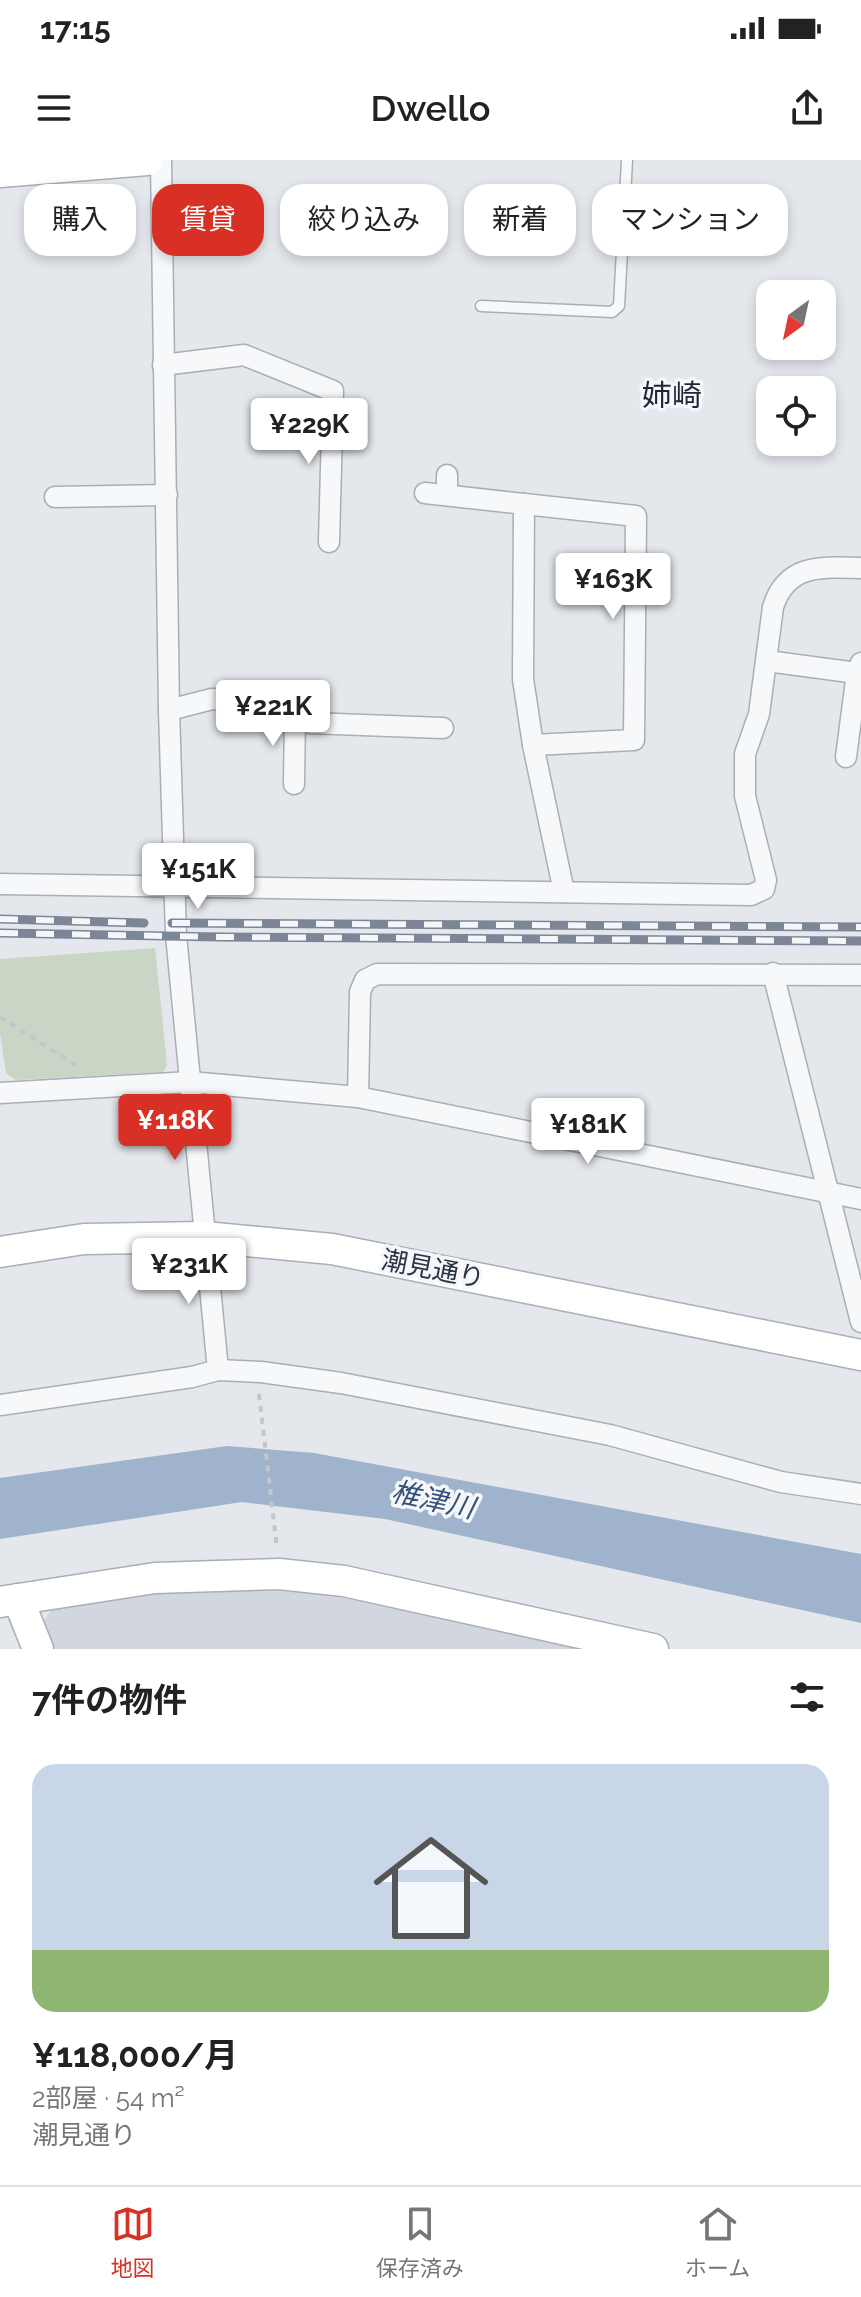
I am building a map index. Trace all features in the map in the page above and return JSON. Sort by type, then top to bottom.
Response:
[{"type":"street","points":[[0,172],[147,160]]},
{"type":"street","points":[[161,160],[174,888],[218,1370]]},
{"type":"street","points":[[163,365],[244,355],[333,391],[329,542]]},
{"type":"street","points":[[425,493],[447,485],[524,504],[636,516],[634,740],[533,745]]},
{"type":"street","points":[[55,497],[167,495]]},
{"type":"street","points":[[524,504],[523,679],[533,745],[564,892]]},
{"type":"street","points":[[0,884],[751,895],[764,889],[766,880],[745,796],[745,754],[759,714],[773,607],[779,590],[796,574],[827,567],[861,568]]},
{"type":"street","points":[[767,661],[859,668],[846,757]]},
{"type":"street","points":[[169,710],[212,699],[284,703],[309,723],[443,728]]},
{"type":"street","points":[[294,784],[295,712]]},
{"type":"street","points":[[773,973],[861,1322]]},
{"type":"street","points":[[358,1097],[360,992],[365,980],[377,974],[861,975]]},
{"type":"street","points":[[0,1093],[190,1082],[358,1097],[861,1199]]},
{"type":"street","name":"潮見通り","points":[[0,1252],[84,1239],[204,1237],[332,1249],[861,1355]]},
{"type":"street","points":[[0,1405],[192,1377],[218,1370],[261,1372],[341,1383],[610,1435],[781,1482],[861,1494]]},
{"type":"street","points":[[38,1649],[9,1600],[155,1578],[279,1574],[344,1581],[653,1649]]},
{"type":"lane","points":[[481,306],[612,312],[619,306],[627,160]]},
{"type":"path","points":[[0,1017],[79,1067]]},
{"type":"path","points":[[261,1401],[276,1538]]},
{"type":"shaded area","points":[[245,1588],[389,1605],[587,1649],[50,1649],[40,1625],[54,1607],[166,1592]]},
{"type":"green space","points":[[155,948],[167,1065],[163,1072],[16,1080],[6,1073],[0,1034],[0,959]]},
{"type":"water","name":"椎津川","points":[[227,1446],[314,1453],[861,1554],[861,1623],[385,1519],[242,1502],[0,1539],[0,1478]]},
{"type":"railway","points":[[0,919],[144,923]]},
{"type":"railway","points":[[172,923],[861,927]]},
{"type":"railway","points":[[0,933],[861,941]]},
{"type":"district","name":"姉崎","points":[[672,395]]}]
